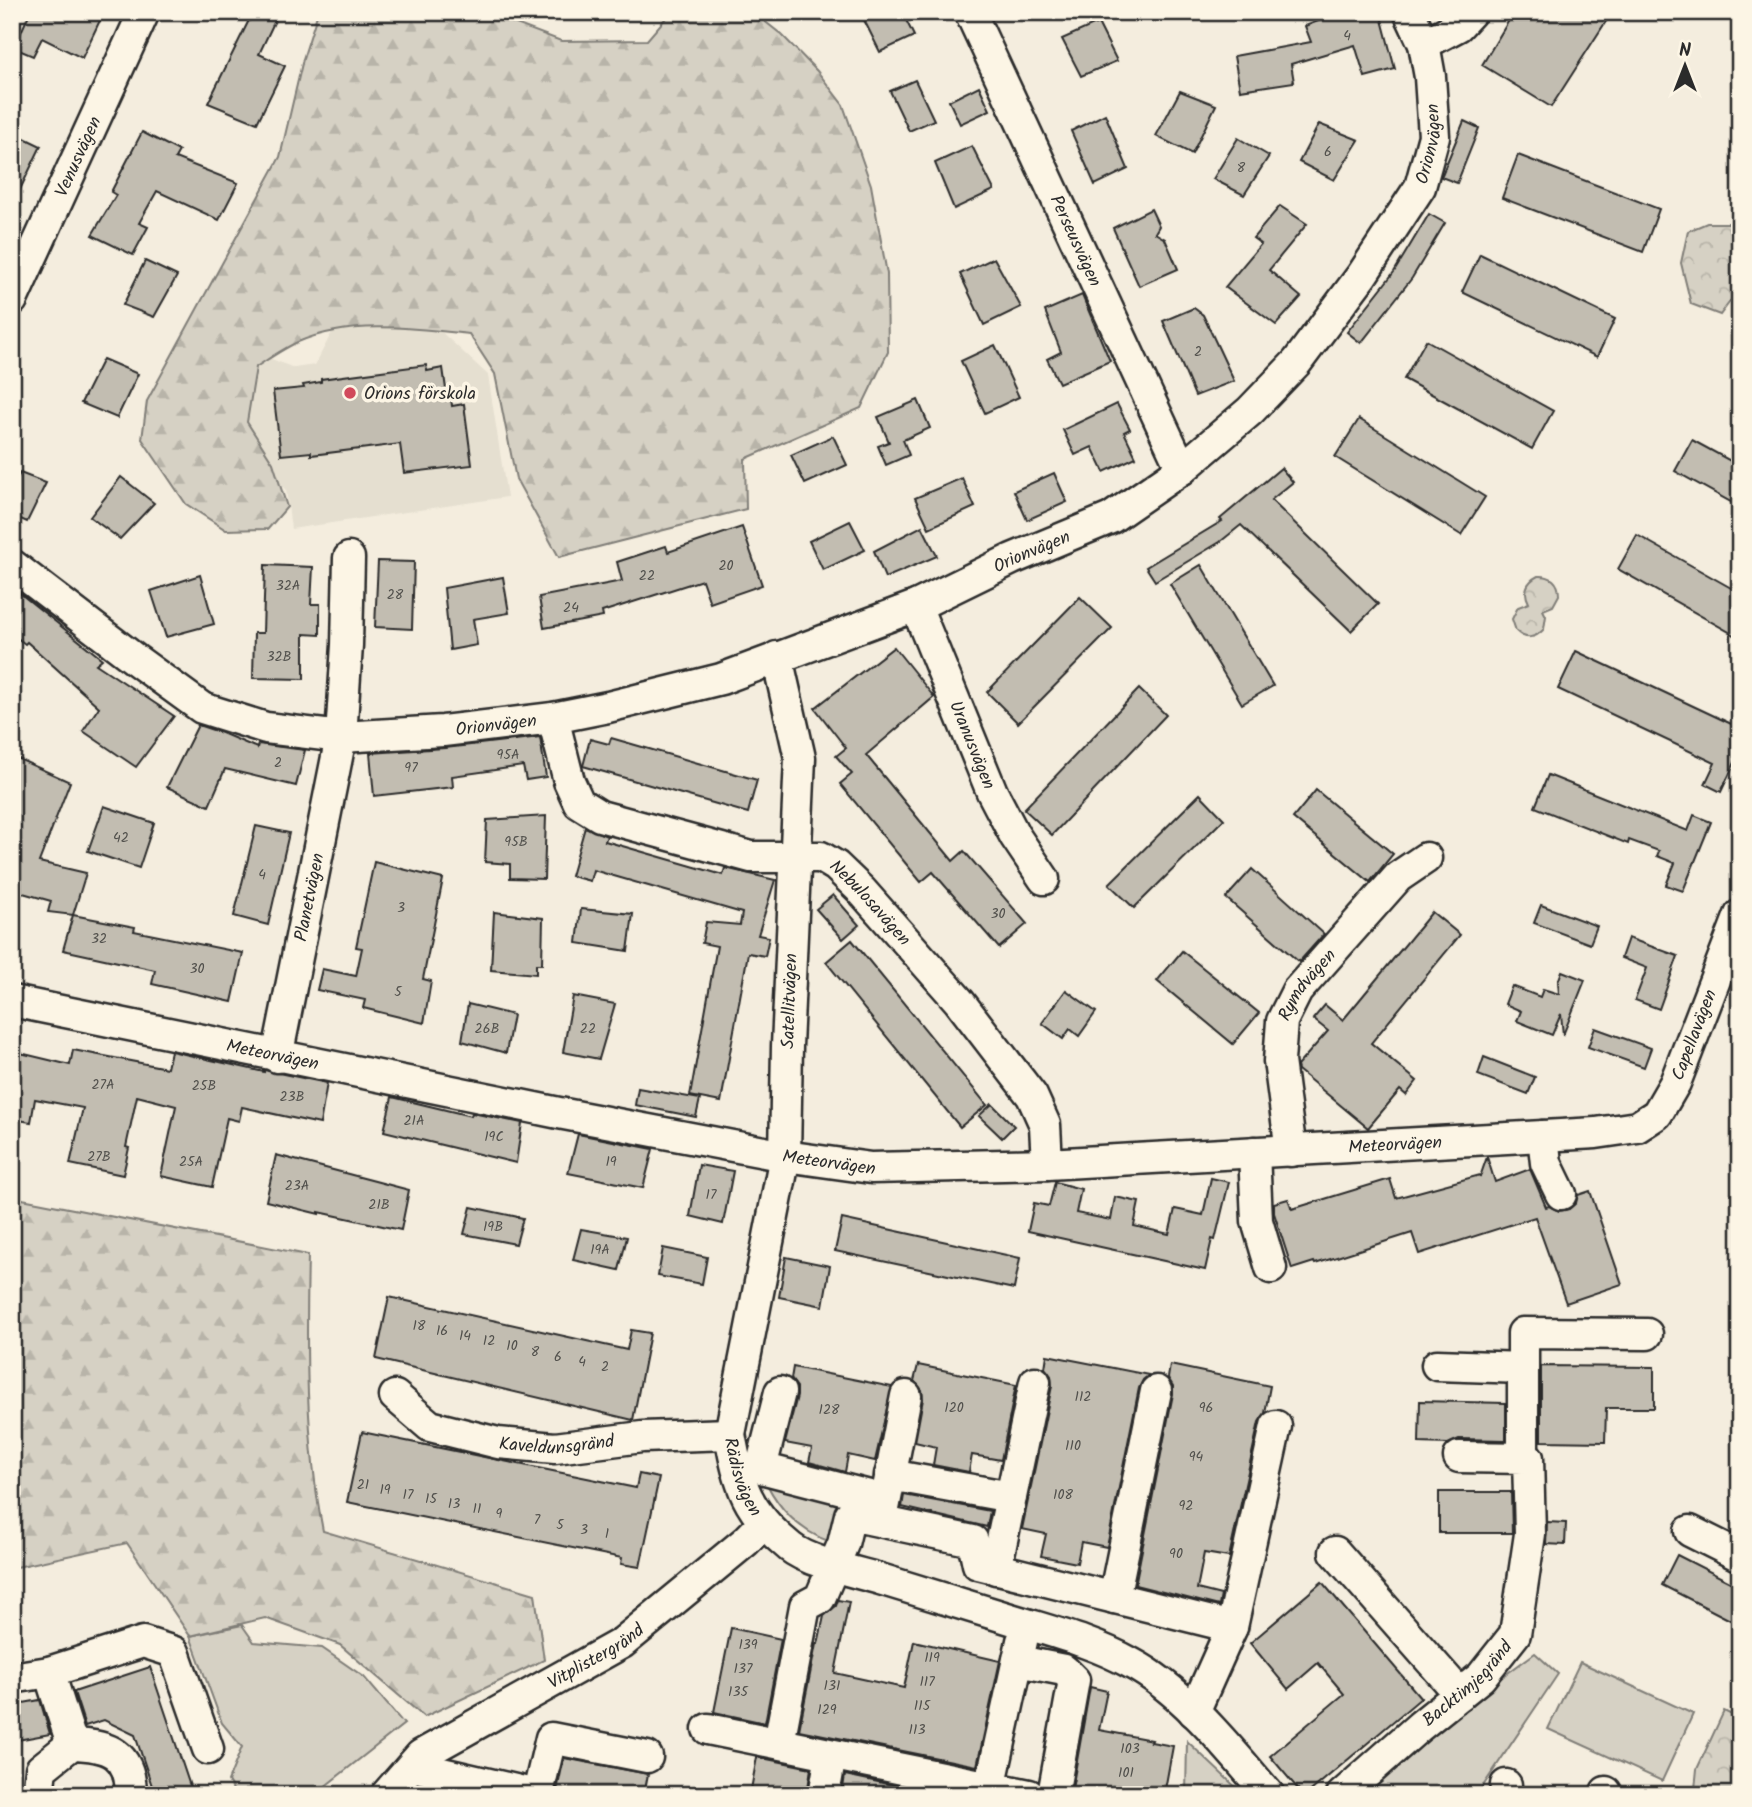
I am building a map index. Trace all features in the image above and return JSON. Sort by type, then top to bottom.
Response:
[{"type":"street","name":"Venusvägen","points":[[12,300],[144,12]]},
{"type":"street","name":"Perseusvägen","points":[[970,12],[1182,469]]},
{"type":"street","name":"Orionvägen","points":[[12,565],[202,708],[266,728],[341,737],[443,731],[554,718],[608,707],[721,678],[916,606],[1012,559],[1111,518],[1182,469],[1250,411],[1297,362],[1362,275],[1420,187],[1434,136],[1430,77],[1424,44],[1409,12]]},
{"type":"street","points":[[1424,44],[1458,26],[1471,12]]},
{"type":"street","points":[[341,737],[349,558]]},
{"type":"street","name":"Uranusvägen","points":[[916,606],[992,792],[1015,836],[1044,879]]},
{"type":"street","name":"Satellitvägen","points":[[746,1344],[785,1156],[800,758],[777,657]]},
{"type":"street","name":"Nebulosavägen","points":[[554,718],[569,781],[579,803],[600,816],[751,857],[821,857],[836,866],[861,890],[959,1001],[1032,1096],[1045,1125],[1047,1164]]},
{"type":"street","name":"Planetvägen","points":[[277,1057],[341,737]]},
{"type":"street","name":"Rymdvägen","points":[[1290,1151],[1279,1061],[1282,1021],[1297,991],[1398,877],[1426,858]]},
{"type":"street","name":"Capellavägen","points":[[1657,1114],[1675,1083],[1740,915]]},
{"type":"street","name":"Meteorvägen","points":[[12,1001],[277,1057],[785,1156],[871,1168],[1047,1164],[1596,1133],[1637,1126],[1657,1114]]},
{"type":"street","points":[[1544,1136],[1546,1163],[1561,1194]]},
{"type":"street","points":[[1254,1152],[1257,1221],[1271,1268]]},
{"type":"street","name":"Backtimjegränd","points":[[1342,1795],[1420,1726],[1481,1677],[1515,1634],[1530,1534],[1528,1458],[1523,1458],[1523,1333],[1647,1334]]},
{"type":"street","name":"Rädisvägen","points":[[746,1344],[730,1434],[737,1474],[745,1496],[764,1523],[793,1549],[833,1566],[1082,1640],[1133,1664],[1205,1721],[1269,1795]]},
{"type":"street","points":[[1437,1365],[1523,1368]]},
{"type":"street","points":[[971,1607],[1011,1497],[1035,1382]]},
{"type":"street","points":[[1114,1598],[1156,1391]]},
{"type":"street","name":"Rädisvägen","points":[[780,1392],[761,1468],[886,1499],[973,1541],[987,1567]]},
{"type":"street","name":"Kaveldunsgränd","points":[[396,1396],[430,1426],[498,1443],[555,1448],[642,1437],[730,1434]]},
{"type":"street","points":[[886,1499],[906,1396]]},
{"type":"street","points":[[1194,1712],[1232,1626],[1276,1426]]},
{"type":"street","points":[[1459,1457],[1523,1458]]},
{"type":"street","name":"Rädisvägen","points":[[779,1743],[805,1606],[820,1598],[843,1544],[850,1515],[886,1499],[1011,1497]]},
{"type":"street","name":"Vitplistergränd","points":[[397,1783],[421,1755],[622,1643],[746,1541],[764,1523]]},
{"type":"street","points":[[1690,1531],[1740,1556]]},
{"type":"street","points":[[1335,1552],[1460,1694]]},
{"type":"street","points":[[987,1567],[1232,1626]]},
{"type":"street","points":[[990,1788],[1025,1623]]},
{"type":"street","points":[[12,1678],[49,1672],[143,1642],[174,1652],[208,1749]]},
{"type":"street","points":[[1018,1661],[1064,1670],[1074,1680],[1053,1795]]},
{"type":"street","points":[[49,1672],[72,1744]]},
{"type":"street","points":[[708,1729],[831,1755],[920,1784],[990,1788],[1029,1795]]},
{"type":"street","name":"Vitplistergränd","points":[[397,1783],[537,1794],[551,1738],[647,1757]]},
{"type":"street","points":[[38,1795],[41,1769],[72,1744],[98,1745],[119,1755],[131,1780],[131,1795]]},
{"type":"street","points":[[824,1795],[831,1755]]},
{"type":"shaded area","name":"Orions förskola","points":[[386,281],[488,375],[507,497],[291,529],[286,490],[203,411],[229,342],[294,368],[315,365],[345,307]]},
{"type":"green space","points":[[318,12],[499,12],[508,21],[561,41],[647,40],[671,12],[753,12],[782,35],[817,71],[843,105],[871,185],[887,274],[888,352],[861,408],[745,459],[746,509],[559,557],[516,479],[495,374],[469,334],[383,327],[339,330],[298,342],[256,367],[247,422],[273,463],[287,507],[268,529],[226,530],[186,504],[142,439],[147,401],[280,157],[303,59]]},
{"type":"green space","points":[[1707,223],[1740,223],[1740,288],[1720,315],[1691,304],[1681,263],[1688,231]]},
{"type":"green space","points":[[1538,576],[1553,580],[1558,586],[1559,595],[1553,606],[1543,610],[1546,616],[1544,629],[1534,636],[1526,637],[1516,631],[1512,619],[1518,607],[1529,603],[1527,588]]},
{"type":"green space","points":[[12,1197],[308,1255],[307,1359],[310,1428],[323,1531],[535,1594],[544,1660],[424,1717],[340,1645],[265,1618],[190,1636],[127,1543],[12,1568]]},
{"type":"green space","points":[[762,1474],[844,1493],[831,1542],[808,1531],[789,1516],[774,1497]]},
{"type":"green space","points":[[242,1625],[254,1642],[322,1648],[364,1677],[404,1724],[314,1795],[236,1795],[228,1781],[242,1747],[222,1723],[190,1636]]},
{"type":"green space","points":[[1535,1653],[1558,1674],[1477,1795],[1341,1795]]},
{"type":"green space","points":[[1580,1662],[1693,1714],[1662,1781],[1548,1729]]},
{"type":"green space","points":[[1724,1711],[1740,1719],[1740,1795],[1703,1795],[1695,1789],[1697,1769]]},
{"type":"green space","points":[[1187,1741],[1244,1795],[1186,1795]]},
{"type":"building","points":[[30,12],[104,12],[82,58],[42,38],[33,56],[14,48]]},
{"type":"building","points":[[253,12],[279,12],[259,54],[285,66],[257,123],[208,103]]},
{"type":"building","points":[[860,12],[902,12],[914,36],[880,52]]},
{"type":"building","points":[[1342,12],[1380,12],[1395,69],[1365,77],[1355,45],[1291,64],[1294,82],[1240,90],[1234,56],[1311,42],[1305,26]]},
{"type":"building","points":[[1514,12],[1612,12],[1551,107],[1482,65]]},
{"type":"building","points":[[1098,23],[1117,61],[1081,76],[1062,39]]},
{"type":"building","points":[[915,80],[934,120],[909,131],[890,91]]},
{"type":"building","points":[[979,86],[990,110],[960,124],[949,101]]},
{"type":"building","points":[[1180,91],[1216,105],[1192,154],[1156,136]]},
{"type":"building","points":[[1105,114],[1128,169],[1095,185],[1071,131]]},
{"type":"building","points":[[1464,121],[1479,128],[1457,183],[1441,177]]},
{"type":"building","points":[[1319,124],[1359,140],[1334,180],[1299,162]]},
{"type":"building","points":[[12,132],[41,146],[12,206]]},
{"type":"building","points":[[142,132],[179,151],[175,158],[238,183],[219,220],[157,191],[139,223],[148,227],[133,255],[92,235],[116,195],[111,192]]},
{"type":"building","points":[[1238,138],[1269,156],[1244,195],[1213,179]]},
{"type":"building","points":[[972,146],[994,190],[954,209],[935,163]]},
{"type":"building","points":[[1518,155],[1659,209],[1643,252],[1502,198]]},
{"type":"building","points":[[1280,206],[1307,224],[1269,270],[1301,297],[1276,325],[1225,287],[1261,244],[1253,238]]},
{"type":"building","points":[[1151,209],[1159,226],[1155,233],[1165,239],[1178,269],[1139,286],[1113,228]]},
{"type":"building","points":[[1429,214],[1445,223],[1412,278],[1361,343],[1347,332],[1394,272]]},
{"type":"building","points":[[1480,254],[1615,319],[1597,357],[1462,292]]},
{"type":"building","points":[[994,258],[1021,307],[984,325],[960,274]]},
{"type":"building","points":[[145,261],[177,276],[154,317],[123,305]]},
{"type":"building","points":[[1082,295],[1110,361],[1059,383],[1047,359],[1061,352],[1045,311]]},
{"type":"building","points":[[1194,308],[1203,315],[1234,381],[1195,396],[1163,321]]},
{"type":"building","points":[[1426,340],[1553,411],[1532,449],[1404,379]]},
{"type":"building","points":[[995,345],[1019,397],[985,413],[961,361]]},
{"type":"building","points":[[103,359],[138,374],[117,418],[81,403]]},
{"type":"building","points":[[426,365],[427,371],[443,368],[452,406],[464,404],[472,465],[404,473],[400,444],[311,455],[311,452],[281,455],[273,391],[304,388],[303,385],[321,382],[321,379]]},
{"type":"building","points":[[918,400],[930,428],[903,440],[909,455],[886,465],[878,446],[889,442],[878,417]]},
{"type":"building","points":[[1117,404],[1130,429],[1124,432],[1136,457],[1104,472],[1092,447],[1075,455],[1063,430]]},
{"type":"building","points":[[1359,419],[1485,497],[1461,535],[1335,457]]},
{"type":"building","points":[[833,436],[847,465],[805,484],[791,455]]},
{"type":"building","points":[[1692,440],[1740,466],[1740,507],[1675,471]]},
{"type":"building","points":[[1281,468],[1293,482],[1271,500],[1378,604],[1351,631],[1241,525],[1220,542],[1155,581],[1146,567],[1222,521],[1220,519]]},
{"type":"building","points":[[20,473],[46,483],[27,522],[12,515],[12,487]]},
{"type":"building","points":[[1054,473],[1067,502],[1027,520],[1014,491]]},
{"type":"building","points":[[121,477],[154,503],[120,539],[90,517]]},
{"type":"building","points":[[962,478],[975,507],[929,528],[915,498]]},
{"type":"building","points":[[850,521],[865,550],[823,570],[809,541]]},
{"type":"building","points":[[922,526],[937,556],[885,578],[874,551]]},
{"type":"building","points":[[742,527],[762,585],[710,603],[702,580],[602,612],[603,617],[544,628],[539,597],[622,581],[617,562],[666,546],[668,552]]},
{"type":"building","points":[[1637,535],[1740,593],[1740,638],[1618,569]]},
{"type":"building","points":[[378,561],[414,562],[412,629],[375,627]]},
{"type":"building","points":[[265,565],[313,567],[311,604],[320,604],[320,635],[304,634],[304,679],[253,678],[254,633],[263,633]]},
{"type":"building","points":[[1201,565],[1273,686],[1242,704],[1170,584]]},
{"type":"building","points":[[200,575],[214,624],[166,637],[151,591]]},
{"type":"building","points":[[503,577],[509,613],[473,619],[477,645],[450,650],[444,588]]},
{"type":"building","points":[[12,587],[102,659],[96,664],[174,716],[136,767],[83,731],[99,707],[27,642],[25,644],[12,634]]},
{"type":"building","points":[[1080,597],[1112,628],[1018,723],[987,692]]},
{"type":"building","points":[[894,647],[934,697],[866,755],[953,861],[964,851],[1027,924],[999,948],[933,872],[921,882],[840,784],[852,774],[836,756],[846,748],[815,708]]},
{"type":"building","points":[[1576,651],[1740,728],[1740,752],[1721,792],[1705,784],[1715,763],[1558,689]]},
{"type":"building","points":[[1139,689],[1166,715],[1052,835],[1024,809]]},
{"type":"building","points":[[198,725],[257,748],[258,744],[305,750],[296,786],[225,769],[209,806],[167,787]]},
{"type":"building","points":[[540,737],[546,777],[526,780],[523,766],[452,776],[453,787],[374,796],[370,753]]},
{"type":"building","points":[[611,738],[757,780],[748,813],[583,766],[590,739],[609,744]]},
{"type":"building","points":[[12,756],[70,782],[39,862],[86,873],[73,915],[48,912],[51,901],[12,890]]},
{"type":"building","points":[[1548,775],[1688,831],[1694,815],[1711,822],[1683,891],[1666,885],[1675,863],[1657,856],[1659,851],[1629,840],[1628,844],[1535,807]]},
{"type":"building","points":[[1316,790],[1393,854],[1370,882],[1293,818]]},
{"type":"building","points":[[1200,794],[1224,819],[1134,908],[1109,884]]},
{"type":"building","points":[[104,806],[154,823],[139,868],[88,851]]},
{"type":"building","points":[[546,816],[544,879],[510,878],[510,864],[485,862],[487,820]]},
{"type":"building","points":[[256,826],[289,833],[268,925],[234,916]]},
{"type":"building","points":[[585,827],[607,836],[605,841],[723,875],[725,868],[775,880],[758,935],[769,937],[765,956],[748,953],[721,1102],[690,1096],[717,946],[702,943],[706,922],[740,925],[742,913],[593,870],[590,881],[571,876]]},
{"type":"building","points":[[374,862],[443,879],[423,979],[431,981],[424,1023],[363,1008],[365,1000],[317,990],[322,969],[356,976],[362,948],[356,947]]},
{"type":"building","points":[[1252,869],[1324,934],[1299,962],[1226,898]]},
{"type":"building","points":[[833,895],[859,925],[843,939],[816,909]]},
{"type":"building","points":[[1541,905],[1597,926],[1590,944],[1534,923]]},
{"type":"building","points":[[581,909],[633,914],[628,951],[577,943]]},
{"type":"building","points":[[494,912],[543,918],[542,964],[536,964],[536,974],[491,970]]},
{"type":"building","points":[[1432,912],[1460,935],[1371,1043],[1417,1081],[1406,1095],[1400,1090],[1368,1128],[1298,1070],[1297,1066],[1328,1031],[1313,1019],[1325,1005],[1343,1020]]},
{"type":"building","points":[[73,915],[135,927],[134,931],[243,953],[232,1002],[152,984],[155,970],[63,950]]},
{"type":"building","points":[[1628,938],[1678,956],[1659,1009],[1635,1000],[1647,968],[1621,958]]},
{"type":"building","points":[[852,940],[987,1105],[960,1127],[826,962]]},
{"type":"building","points":[[1182,951],[1259,1013],[1233,1044],[1157,981]]},
{"type":"building","points":[[1562,971],[1585,980],[1563,1035],[1561,1014],[1552,1035],[1517,1021],[1521,1011],[1505,1004],[1512,986],[1540,997],[1543,989],[1559,994],[1558,982]]},
{"type":"building","points":[[1066,990],[1096,1012],[1079,1036],[1070,1029],[1063,1039],[1042,1023]]},
{"type":"building","points":[[573,996],[615,1004],[599,1059],[563,1052]]},
{"type":"building","points":[[468,1004],[513,1015],[506,1053],[462,1041]]},
{"type":"building","points":[[1595,1028],[1651,1048],[1644,1067],[1588,1047]]},
{"type":"building","points":[[73,1050],[167,1068],[171,1051],[327,1083],[320,1124],[242,1107],[239,1121],[227,1118],[212,1187],[161,1176],[176,1106],[137,1096],[123,1175],[70,1164],[83,1108],[35,1099],[31,1122],[12,1119],[12,1051],[70,1065]]},
{"type":"building","points":[[1484,1057],[1535,1077],[1528,1094],[1478,1075]]},
{"type":"building","points":[[638,1088],[700,1099],[696,1117],[635,1105]]},
{"type":"building","points":[[392,1097],[471,1116],[472,1113],[522,1123],[516,1163],[384,1131]]},
{"type":"building","points":[[992,1104],[1014,1126],[1002,1138],[979,1116]]},
{"type":"building","points":[[578,1134],[653,1149],[643,1188],[568,1173]]},
{"type":"building","points":[[276,1155],[409,1190],[401,1230],[266,1201]]},
{"type":"building","points":[[1487,1157],[1495,1182],[1530,1169],[1546,1207],[1559,1211],[1569,1209],[1576,1203],[1578,1195],[1590,1191],[1622,1284],[1566,1303],[1535,1217],[1419,1254],[1412,1233],[1292,1269],[1274,1213],[1274,1203],[1288,1199],[1292,1209],[1390,1179],[1396,1198],[1480,1177]]},
{"type":"building","points":[[699,1165],[733,1171],[723,1224],[690,1216]]},
{"type":"building","points":[[1211,1178],[1229,1182],[1205,1270],[1028,1231],[1034,1203],[1049,1206],[1055,1182],[1081,1189],[1076,1213],[1111,1220],[1115,1197],[1139,1202],[1134,1226],[1169,1234],[1175,1209],[1203,1215]]},
{"type":"building","points":[[471,1207],[523,1218],[516,1244],[464,1234]]},
{"type":"building","points":[[842,1219],[1020,1258],[1014,1289],[835,1251]]},
{"type":"building","points":[[581,1229],[627,1237],[619,1270],[573,1260]]},
{"type":"building","points":[[663,1248],[707,1257],[702,1284],[658,1276]]},
{"type":"building","points":[[786,1257],[830,1266],[823,1306],[779,1297]]},
{"type":"building","points":[[389,1297],[627,1350],[631,1330],[650,1333],[633,1420],[376,1359]]},
{"type":"building","points":[[1047,1355],[1149,1375],[1139,1388],[1107,1547],[1081,1542],[1077,1563],[1041,1556],[1046,1534],[1022,1529],[1052,1386],[1051,1376],[1045,1368]]},
{"type":"building","points":[[918,1365],[1016,1385],[1001,1460],[972,1455],[969,1472],[933,1465],[936,1447],[915,1442],[923,1399],[922,1390],[914,1381]]},
{"type":"building","points":[[1170,1365],[1270,1386],[1265,1413],[1259,1422],[1229,1557],[1204,1553],[1197,1589],[1221,1595],[1219,1606],[1135,1585],[1173,1394],[1173,1386],[1168,1378]]},
{"type":"building","points":[[1541,1366],[1654,1367],[1654,1408],[1606,1408],[1605,1442],[1541,1441]]},
{"type":"building","points":[[793,1367],[892,1387],[875,1461],[848,1455],[845,1472],[809,1462],[812,1448],[785,1443],[797,1396],[797,1387],[791,1379]]},
{"type":"building","points":[[1420,1401],[1506,1403],[1506,1440],[1459,1439],[1448,1444],[1419,1443]]},
{"type":"building","points":[[362,1432],[636,1488],[639,1474],[659,1478],[640,1567],[621,1564],[622,1558],[347,1502]]},
{"type":"building","points":[[1439,1492],[1511,1492],[1512,1533],[1439,1533]]},
{"type":"building","points":[[904,1495],[990,1511],[987,1527],[902,1507]]},
{"type":"building","points":[[1547,1522],[1566,1523],[1565,1545],[1546,1544]]},
{"type":"building","points":[[1677,1555],[1740,1587],[1740,1625],[1662,1585]]},
{"type":"building","points":[[1322,1582],[1421,1698],[1303,1795],[1270,1756],[1344,1694],[1318,1663],[1288,1689],[1250,1643]]},
{"type":"building","points":[[838,1600],[849,1602],[835,1673],[904,1688],[914,1641],[1000,1661],[977,1766],[799,1730],[824,1616],[836,1606]]},
{"type":"building","points":[[731,1628],[781,1639],[765,1723],[714,1712]]},
{"type":"building","points":[[150,1667],[193,1795],[155,1795],[135,1735],[104,1720],[85,1726],[74,1692]]},
{"type":"building","points":[[1090,1687],[1107,1691],[1099,1730],[1173,1746],[1164,1795],[1071,1795]]},
{"type":"building","points":[[40,1700],[50,1734],[12,1741],[12,1705]]},
{"type":"building","points":[[757,1757],[811,1768],[807,1795],[750,1795]]},
{"type":"building","points":[[564,1758],[648,1774],[644,1795],[556,1795]]},
{"type":"building","points":[[845,1775],[911,1789],[910,1795],[842,1795]]},
{"type":"place","name":"Orions förskola","points":[[350,393]]}]
